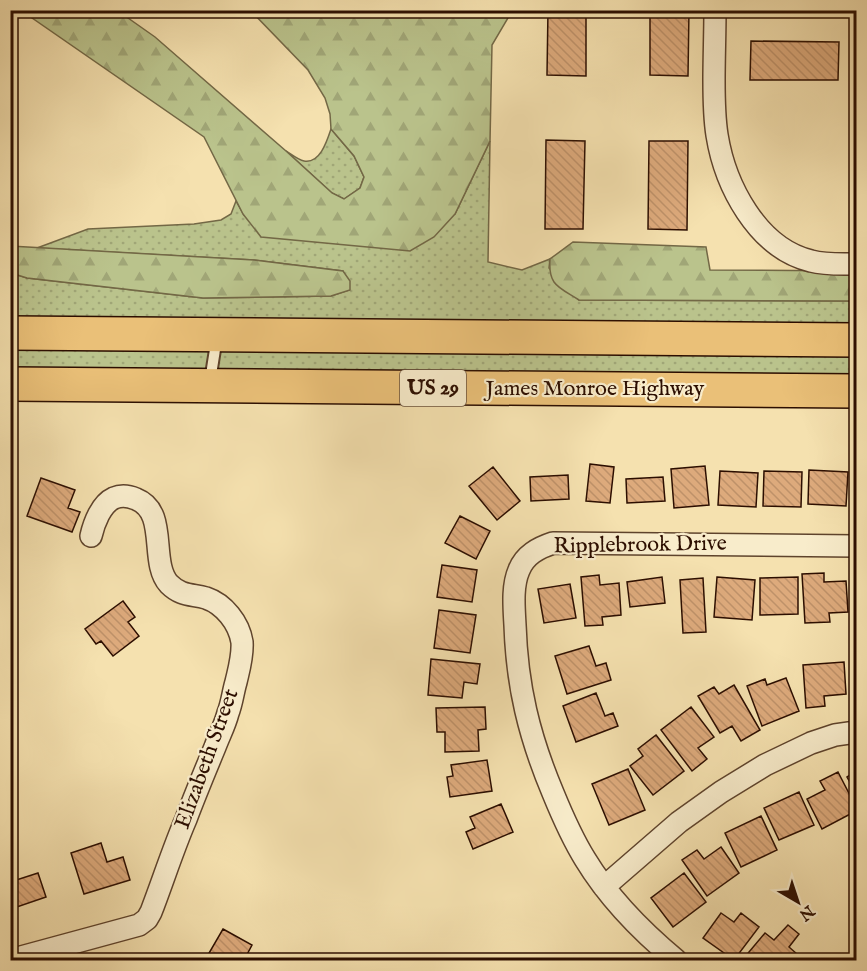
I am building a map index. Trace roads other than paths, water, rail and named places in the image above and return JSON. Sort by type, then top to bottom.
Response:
[{"type":"highway","name":"US 29","points":[[10,333],[856,340]]},
{"type":"highway","name":"James Monroe Highway","points":[[10,384],[856,391]]},
{"type":"street","points":[[715,10],[714,112],[717,136],[725,166],[737,194],[753,221],[768,238],[789,253],[809,261],[856,264]]},
{"type":"street","name":"Elizabeth Street","points":[[10,960],[139,925],[147,919],[228,713],[242,655],[242,640],[237,625],[228,613],[217,603],[206,598],[185,595],[174,589],[166,580],[161,569],[154,517],[148,507],[128,496],[111,499],[94,524],[91,536]]},
{"type":"street","name":"Ripplebrook Drive","points":[[676,960],[659,946],[604,887],[567,826],[539,759],[527,720],[516,654],[514,604],[519,569],[537,548],[567,542],[856,546]]},
{"type":"street","points":[[604,887],[679,822],[721,792],[765,765],[811,743],[835,735],[856,732]]},
{"type":"lane","points":[[209,386],[217,334]]}]
